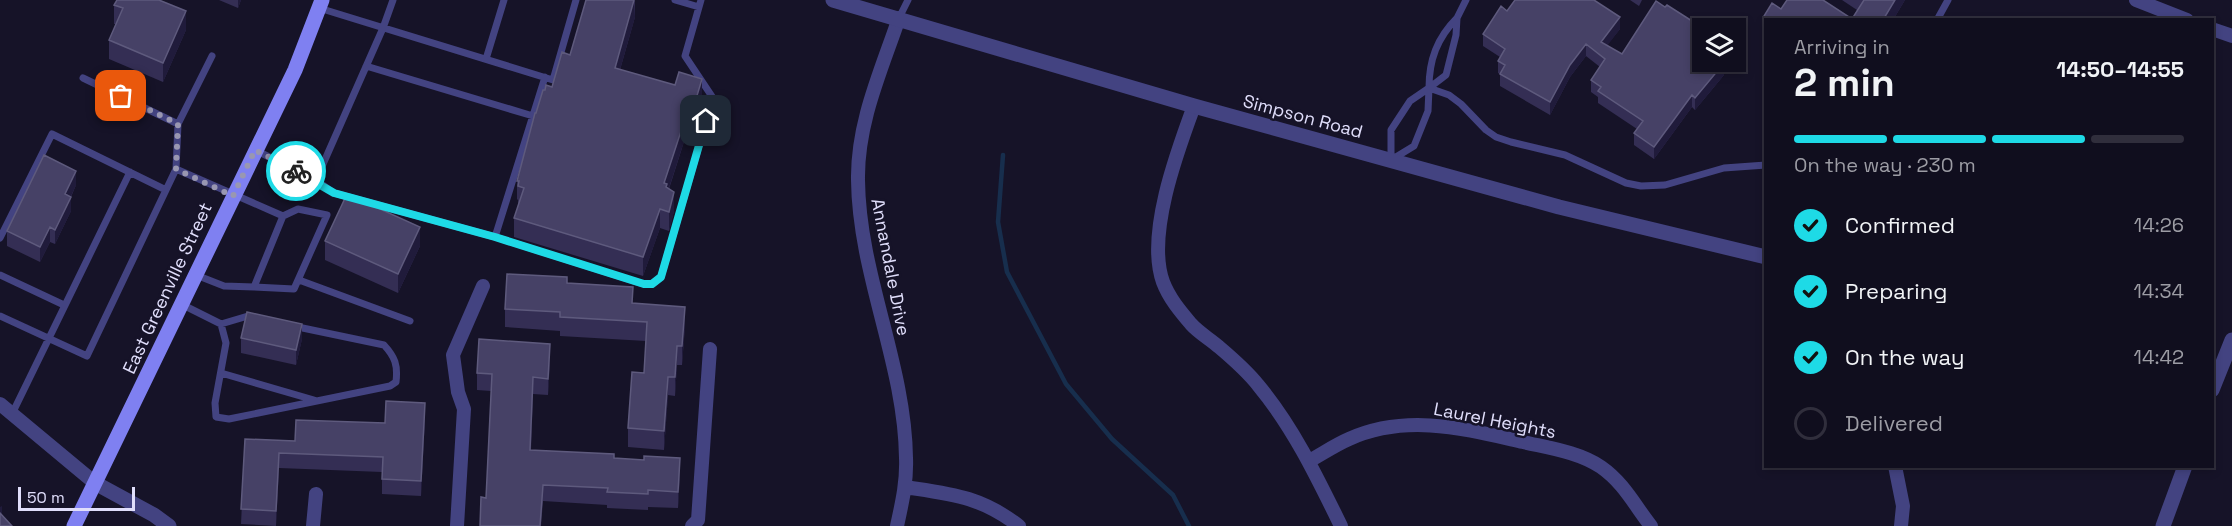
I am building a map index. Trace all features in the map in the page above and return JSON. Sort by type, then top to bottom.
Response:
[{"type":"main road","name":"East Greenville Street","points":[[74,526],[194,274],[295,70],[321,4]]},
{"type":"street","name":"Simpson Road","points":[[833,0],[1194,106],[1559,207],[1764,257]]},
{"type":"street","points":[[2136,0],[2182,18]]},
{"type":"street","name":"Annandale Drive","points":[[897,526],[905,487],[905,436],[899,393],[863,233],[858,163],[865,116],[899,18]]},
{"type":"street","points":[[2214,30],[2232,36]]},
{"type":"street","points":[[1194,106],[1167,190],[1160,224],[1157,244],[1158,262],[1163,281],[1170,299],[1192,325],[1258,384],[1309,461],[1341,526]]},
{"type":"street","points":[[457,526],[464,410],[458,392],[453,355],[483,286]]},
{"type":"street","points":[[2214,385],[2232,340]]},
{"type":"street","points":[[692,526],[698,520],[710,349]]},
{"type":"street","points":[[0,404],[95,483],[169,526]]},
{"type":"street","name":"Laurel Heights","points":[[1309,461],[1347,439],[1381,428],[1417,424],[1460,428],[1584,458],[1614,477],[1651,526]]},
{"type":"street","points":[[1895,468],[1903,506],[1901,526]]},
{"type":"street","points":[[2163,526],[2184,468]]},
{"type":"street","points":[[905,487],[952,493],[970,499],[1002,514],[1019,526]]},
{"type":"street","points":[[313,526],[316,494]]},
{"type":"lane","points":[[316,180],[383,28],[393,0]]},
{"type":"lane","points":[[486,59],[504,0]]},
{"type":"lane","points":[[321,4],[383,28],[553,80],[576,0]]},
{"type":"lane","points":[[255,150],[316,180],[334,193],[495,237],[644,284],[652,284],[661,277],[713,98],[685,56],[700,4],[675,0]]},
{"type":"lane","points":[[899,18],[908,0]]},
{"type":"lane","points":[[1457,18],[1456,35],[1446,75],[1429,88],[1410,101],[1391,130],[1391,160],[1414,147],[1428,111],[1429,88],[1429,68],[1444,31],[1457,18],[1466,0]]},
{"type":"lane","points":[[1939,18],[1948,0]]},
{"type":"lane","points":[[0,316],[87,356],[176,169],[178,124],[212,56]]},
{"type":"lane","points":[[366,66],[533,116]]},
{"type":"lane","points":[[495,237],[545,77]]},
{"type":"lane","points":[[83,78],[178,124]]},
{"type":"lane","points":[[1429,88],[1449,94],[1496,137],[1565,155],[1626,183],[1641,186],[1665,185],[1724,168],[1764,165]]},
{"type":"lane","points":[[0,238],[52,134],[166,190]]},
{"type":"lane","points":[[176,169],[283,216]]},
{"type":"lane","points":[[12,414],[130,172]]},
{"type":"lane","points":[[194,274],[224,286],[294,289],[327,215],[298,209],[283,216],[254,287]]},
{"type":"lane","points":[[0,275],[64,305]]},
{"type":"lane","points":[[299,280],[410,321]]},
{"type":"lane","points":[[181,304],[221,324],[248,316],[259,319]]},
{"type":"lane","points":[[221,324],[226,343],[214,403],[216,417],[229,419],[390,386],[396,382],[398,369],[394,356],[384,345],[282,323]]},
{"type":"lane","points":[[221,373],[316,400]]},
{"type":"building","points":[[117,0],[159,0],[186,11],[163,63],[109,40],[123,8],[114,5]]},
{"type":"building","points":[[586,0],[634,0],[615,68],[675,85],[679,72],[702,79],[693,109],[689,107],[664,183],[674,192],[669,212],[660,209],[643,257],[514,218],[524,188],[518,186],[519,181],[517,181],[535,113],[546,85],[552,87],[562,52],[570,55]]},
{"type":"building","points":[[1515,0],[1594,0],[1620,17],[1601,42],[1622,54],[1656,1],[1665,7],[1667,5],[1692,21],[1692,72],[1717,72],[1695,98],[1692,95],[1654,147],[1634,133],[1643,121],[1598,91],[1601,87],[1591,80],[1605,59],[1586,44],[1570,65],[1550,102],[1500,74],[1505,65],[1498,61],[1505,49],[1483,34],[1501,6],[1507,11]]},
{"type":"building","points":[[1787,0],[1823,0],[1850,18],[1766,18],[1764,16],[1772,3],[1781,9]]},
{"type":"building","points":[[1864,0],[1895,0],[1884,18],[1853,18]]},
{"type":"building","points":[[44,155],[76,171],[65,194],[71,197],[55,230],[50,227],[40,247],[7,231]]},
{"type":"building","points":[[347,194],[420,227],[398,274],[325,241]]},
{"type":"building","points":[[507,274],[567,277],[567,283],[633,287],[632,303],[685,307],[682,346],[677,346],[675,377],[668,377],[664,431],[628,428],[632,372],[644,373],[647,322],[560,317],[560,312],[505,309]]},
{"type":"building","points":[[247,312],[302,324],[296,350],[241,338]]},
{"type":"building","points":[[479,339],[550,344],[548,379],[533,377],[530,450],[614,454],[614,458],[644,460],[644,456],[680,458],[678,492],[648,490],[648,494],[607,492],[608,488],[543,485],[540,526],[480,526],[481,497],[486,498],[492,374],[477,373]]},
{"type":"building","points":[[386,401],[425,403],[421,481],[382,479],[383,457],[279,453],[276,511],[241,509],[245,439],[295,441],[296,420],[385,423]]},
{"type":"building","points":[[0,513],[12,526],[0,526]]},
{"type":"waterway","points":[[1003,155],[998,222],[1007,272],[1066,384],[1112,439],[1173,495],[1189,526]]},
{"type":"way so far","points":[[121,96],[178,124],[176,169],[233,196],[255,150],[296,171]]},
{"type":"route","points":[[296,171],[316,180],[334,193],[495,237],[644,284],[652,284],[661,277],[706,121]]}]
